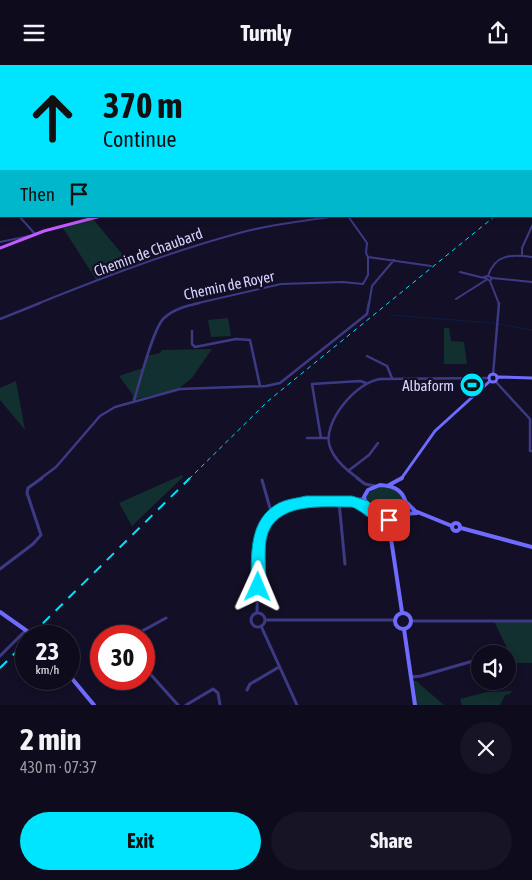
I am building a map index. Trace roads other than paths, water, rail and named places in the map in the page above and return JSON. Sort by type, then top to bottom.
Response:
[{"type":"main road","points":[[0,248],[28,236],[97,217]]},
{"type":"street","points":[[20,217],[35,234]]},
{"type":"street","name":"Chemin de Chaubard","points":[[0,319],[197,244],[261,228],[331,217]]},
{"type":"street","points":[[349,217],[367,243],[366,253],[368,257],[431,266]]},
{"type":"street","points":[[522,255],[522,248],[532,226]]},
{"type":"street","points":[[0,242],[28,236]]},
{"type":"street","points":[[456,299],[485,279],[488,276],[491,265],[497,260],[509,255],[532,257]]},
{"type":"street","name":"Chemin de Royer","points":[[134,401],[149,349],[162,319],[173,311],[184,306],[203,303],[233,294],[281,285],[343,282],[363,284],[367,279],[370,268],[368,257]]},
{"type":"street","points":[[0,569],[33,544],[41,535],[27,493],[32,484],[56,467],[100,416],[115,407],[180,389],[275,385],[281,382],[367,314],[372,286],[394,260]]},
{"type":"street","points":[[460,272],[485,279],[532,282]]},
{"type":"street","points":[[488,276],[499,298],[493,375]]},
{"type":"street","points":[[192,331],[192,344],[195,347],[211,347],[230,340],[250,340],[260,386]]},
{"type":"street","points":[[367,356],[389,366],[392,370],[392,378]]},
{"type":"street","points":[[493,375],[489,375],[489,379],[432,435],[401,479],[389,485],[372,486],[362,482],[348,471],[333,454],[328,437],[331,421],[355,391],[366,383],[378,379],[446,376],[489,379],[532,378]]},
{"type":"street","points":[[493,375],[530,419],[531,451]]},
{"type":"street","points":[[321,438],[312,384],[360,381],[366,383]]},
{"type":"street","points":[[307,438],[328,437]]},
{"type":"street","points":[[348,471],[369,455],[378,443]]},
{"type":"street","points":[[400,491],[401,479]]},
{"type":"street","points":[[262,480],[270,508],[276,513]]},
{"type":"street","points":[[362,482],[366,493]]},
{"type":"street","points":[[376,485],[366,493],[364,498],[370,513],[382,519],[393,519],[403,514],[420,514]]},
{"type":"street","points":[[389,485],[400,491],[407,503],[420,514],[452,526],[457,523],[461,528],[532,547]]},
{"type":"street","points":[[261,626],[256,627],[251,623],[252,617],[257,613],[259,542],[265,524],[276,513],[295,503],[352,502],[364,498]]},
{"type":"street","points":[[339,502],[345,563]]},
{"type":"street","points":[[352,502],[366,507]]},
{"type":"street","points":[[403,514],[407,503]]},
{"type":"street","points":[[382,519],[390,531]]},
{"type":"street","points":[[393,519],[390,531],[402,612]]},
{"type":"street","points":[[394,620],[397,614],[402,612]]},
{"type":"street","points":[[402,612],[407,614],[412,621]]},
{"type":"street","points":[[0,613],[18,625]]},
{"type":"street","points":[[257,613],[263,615],[265,620]]},
{"type":"street","points":[[154,625],[166,619]]},
{"type":"street","points":[[265,620],[394,620]]},
{"type":"street","points":[[261,626],[265,620]]},
{"type":"street","points":[[394,620],[396,625],[404,629],[411,626],[412,621]]},
{"type":"street","points":[[412,621],[532,621]]},
{"type":"street","points":[[261,626],[297,705]]},
{"type":"street","points":[[404,629],[415,705]]},
{"type":"street","points":[[0,656],[15,641]]},
{"type":"street","points":[[411,677],[471,661]]},
{"type":"street","points":[[247,690],[250,684],[279,667]]},
{"type":"street","points":[[155,679],[178,705]]},
{"type":"street","points":[[80,688],[94,705]]},
{"type":"street","points":[[186,705],[213,689],[218,693],[220,705]]},
{"type":"waterway","points":[[390,315],[493,323],[532,330]]},
{"type":"railway","points":[[189,479],[268,401],[494,217]]},
{"type":"railway","points":[[41,625],[190,478]]},
{"type":"railway","points":[[0,668],[15,653]]},
{"type":"place","name":"Albaform","points":[[472,385]]}]
